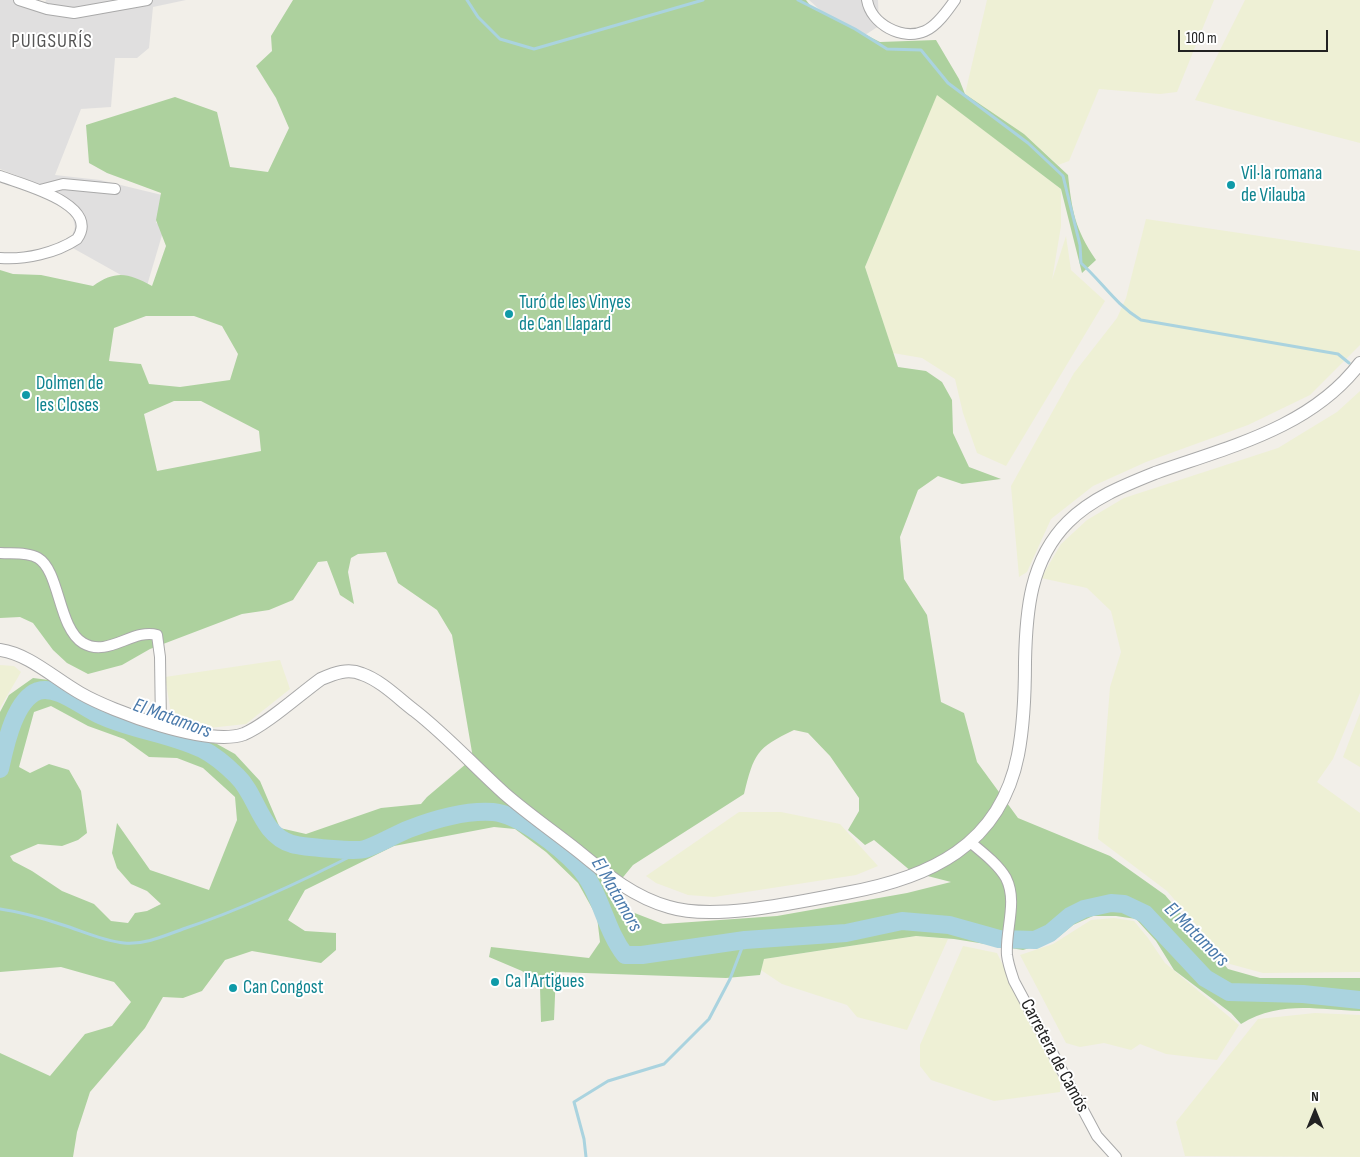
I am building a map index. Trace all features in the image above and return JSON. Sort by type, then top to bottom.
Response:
[{"type":"street","points":[[18,0],[47,9],[74,13],[147,0]]},
{"type":"street","points":[[868,0],[872,13],[881,24],[894,31],[912,34],[927,30],[955,0]]},
{"type":"street","points":[[0,176],[40,190],[67,203],[77,213],[81,224],[80,235],[72,242],[26,258],[0,258]]},
{"type":"street","points":[[40,190],[64,184],[115,189]]},
{"type":"street","points":[[0,650],[26,660],[82,694],[117,710],[161,725],[216,737],[242,734],[259,725],[321,679],[346,670],[360,673],[382,686],[442,732],[508,797],[618,884],[646,900],[686,911],[720,911],[759,907],[891,884],[937,866],[970,842],[999,805],[1012,778],[1018,757],[1024,705],[1026,633],[1029,601],[1034,580],[1043,556],[1056,536],[1070,520],[1108,494],[1137,480],[1259,436],[1299,417],[1333,394],[1360,363]]},
{"type":"street","points":[[0,553],[34,556],[42,561],[50,574],[71,630],[83,643],[90,646],[108,646],[150,634],[157,635],[160,657],[161,725]]},
{"type":"street","name":"Carretera de Camós","points":[[970,842],[996,865],[1006,877],[1010,889],[1011,907],[1007,949],[1008,963],[1014,981],[1096,1136],[1116,1157]]},
{"type":"shaded area","points":[[0,0],[35,0],[45,3],[46,0],[186,0],[153,7],[149,48],[137,58],[115,58],[111,107],[81,109],[55,175],[100,180],[162,195],[156,223],[165,225],[146,289],[62,242],[72,236],[75,227],[72,214],[25,179],[0,169]]},
{"type":"shaded area","points":[[809,0],[878,0],[879,26],[865,35],[820,10]]},
{"type":"green space","points":[[293,0],[806,0],[812,8],[880,42],[936,40],[959,79],[965,94],[1024,134],[1068,175],[1071,199],[1079,229],[1096,260],[1082,273],[1061,189],[937,95],[865,267],[898,367],[926,371],[942,382],[952,400],[953,433],[969,467],[1001,479],[962,484],[938,476],[918,490],[900,537],[904,579],[927,615],[941,702],[964,713],[977,762],[1018,818],[1110,856],[1165,895],[1228,969],[1260,978],[1360,978],[1360,1011],[1314,1008],[1285,1009],[1270,1012],[1241,1024],[1231,1013],[1174,970],[1156,941],[1136,919],[1116,916],[1093,916],[1073,925],[1055,940],[1023,950],[954,939],[916,936],[764,959],[760,975],[726,978],[556,972],[554,1020],[541,1022],[540,987],[522,971],[489,957],[491,947],[589,958],[600,942],[597,917],[578,883],[546,852],[515,829],[494,827],[394,846],[305,890],[288,920],[305,931],[336,933],[336,950],[321,963],[252,951],[225,960],[202,991],[183,998],[163,997],[145,1028],[90,1092],[77,1132],[73,1157],[0,1157],[0,1053],[50,1076],[85,1034],[112,1026],[131,1002],[114,982],[61,967],[0,972],[0,712],[9,695],[33,678],[49,680],[192,737],[217,744],[235,754],[260,781],[280,828],[306,834],[381,808],[421,804],[473,758],[452,635],[437,610],[398,583],[386,552],[358,554],[351,558],[348,572],[354,604],[340,595],[327,561],[318,562],[293,600],[269,610],[242,614],[150,649],[122,665],[88,674],[67,663],[53,650],[33,623],[20,617],[0,618],[0,270],[13,274],[41,275],[93,286],[109,277],[122,275],[136,278],[152,286],[166,246],[156,220],[161,193],[107,173],[89,163],[86,125],[175,97],[217,112],[230,167],[268,172],[289,128],[276,98],[256,66],[272,51],[271,36]],"holes":[[[146,316],[194,316],[222,326],[238,354],[230,380],[180,387],[149,384],[141,364],[109,361],[114,328]],[[174,401],[201,401],[259,431],[261,451],[157,471],[144,414]],[[51,706],[88,726],[124,739],[149,757],[177,758],[203,768],[235,797],[237,820],[209,890],[150,870],[117,823],[112,853],[117,868],[131,884],[147,891],[161,904],[147,911],[135,913],[128,923],[111,921],[94,904],[62,891],[13,861],[10,856],[38,844],[62,846],[78,840],[87,833],[81,791],[69,770],[49,764],[30,773],[19,767],[34,712]],[[794,730],[808,733],[830,756],[859,798],[859,811],[848,830],[865,845],[874,840],[912,872],[951,882],[907,893],[777,916],[663,924],[632,912],[615,887],[633,865],[744,794],[758,754],[781,736]]]},
{"type":"green space","points":[[987,0],[1214,0],[1177,92],[1160,94],[1099,89],[1069,161],[1058,165],[1024,134],[965,94]]},
{"type":"green space","points":[[1245,0],[1360,0],[1360,143],[1195,100]]},
{"type":"green space","points":[[937,94],[1061,189],[1061,226],[1052,280],[1066,236],[1071,270],[1105,301],[1006,466],[977,453],[963,413],[955,379],[922,358],[893,353],[865,267]]},
{"type":"green space","points":[[1146,219],[1360,251],[1360,345],[1310,395],[1248,425],[1146,462],[1093,486],[1051,519],[1027,572],[1019,577],[1011,486],[1074,373],[1117,318],[1126,298]]},
{"type":"green space","points":[[1360,391],[1360,693],[1333,759],[1317,782],[1360,813],[1360,972],[1263,973],[1230,964],[1167,891],[1098,839],[1110,687],[1121,652],[1111,611],[1087,588],[1041,578],[1061,544],[1087,520],[1124,498],[1278,448],[1337,412]]},
{"type":"green space","points":[[280,660],[290,689],[246,724],[209,728],[172,719],[165,677]]},
{"type":"green space","points":[[0,665],[14,666],[21,672],[0,708]]},
{"type":"green space","points":[[1360,713],[1360,767],[1343,757]]},
{"type":"green space","points":[[739,812],[781,812],[840,824],[878,866],[856,875],[714,897],[688,895],[656,883],[646,876]]},
{"type":"green space","points":[[1114,918],[1134,921],[1165,963],[1239,1025],[1217,1060],[1166,1054],[1140,1044],[1131,1050],[1104,1043],[1080,1047],[1066,1043],[1020,955],[1053,944],[1091,920]]},
{"type":"green space","points":[[916,936],[948,939],[907,1030],[857,1017],[847,1005],[782,984],[761,970],[764,959]]},
{"type":"green space","points":[[963,946],[997,953],[1060,1081],[1060,1092],[994,1101],[931,1080],[920,1066],[920,1045]]},
{"type":"green space","points":[[1315,1013],[1360,1015],[1360,1157],[1185,1156],[1176,1122],[1258,1019]]},
{"type":"waterway","points":[[467,0],[478,17],[500,39],[534,49],[703,0]]},
{"type":"waterway","points":[[798,0],[855,29],[887,49],[921,50],[948,83],[1028,143],[1063,176],[1080,245],[1081,263],[1116,300],[1141,320],[1338,354],[1349,363]]},
{"type":"waterway","name":"El Matamors","points":[[0,769],[12,725],[23,704],[38,691],[53,691],[69,697],[98,714],[176,739],[211,754],[229,768],[244,784],[260,814],[273,832],[281,839],[292,844],[329,849],[360,850],[371,847],[409,829],[450,816],[472,812],[493,812],[515,819],[550,841],[578,866],[592,887],[612,933],[625,955],[642,955],[745,940],[846,933],[902,921],[949,925],[999,939],[1035,940],[1050,933],[1070,916],[1084,909],[1111,903],[1124,904],[1145,914],[1205,978],[1229,992],[1303,994],[1360,1000]]},
{"type":"waterway","points":[[0,909],[39,918],[108,940],[139,943],[161,937],[252,903],[363,850]]},
{"type":"waterway","points":[[586,1157],[584,1139],[574,1102],[608,1081],[664,1064],[709,1019],[730,979],[745,940]]},
{"type":"place","name":"Vil·la romana de Vilauba","points":[[1231,185]]},
{"type":"place","name":"Turó de les Vinyes de Can Llapard","points":[[509,314]]},
{"type":"place","name":"Dolmen de les Closes","points":[[26,395]]},
{"type":"place","name":"Ca l'Artigues","points":[[495,982]]},
{"type":"place","name":"Can Congost","points":[[233,988]]},
{"type":"district","name":"PUIGSURÍS","points":[[52,42]]}]
